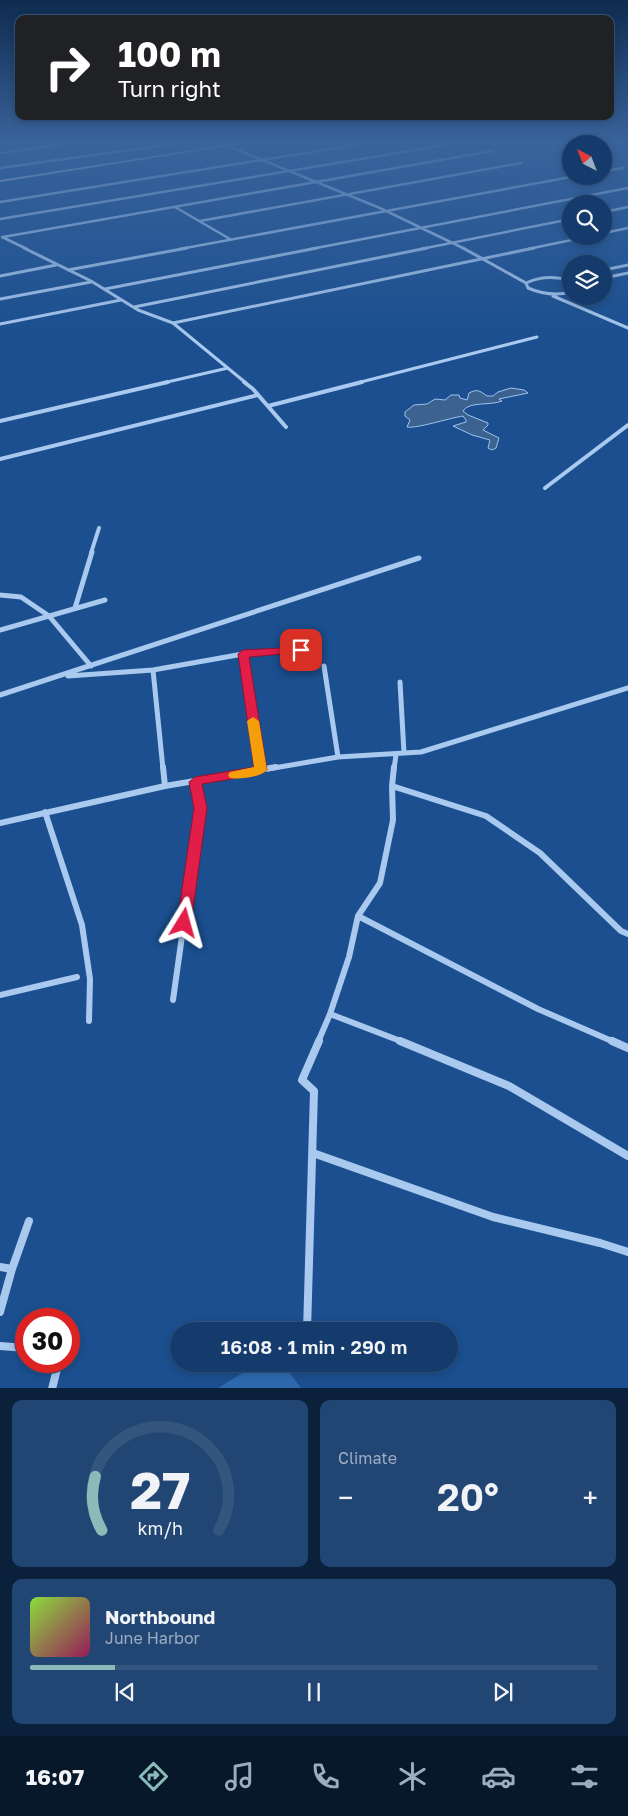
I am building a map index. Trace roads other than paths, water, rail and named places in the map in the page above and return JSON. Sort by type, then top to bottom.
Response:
[{"type":"street","points":[[0,219],[68,208]]},
{"type":"street","points":[[1,236],[170,208]]},
{"type":"street","points":[[176,208],[230,239]]},
{"type":"street","points":[[200,221],[276,208]]},
{"type":"street","points":[[377,208],[486,259],[526,283],[528,288],[534,291],[549,294],[628,328]]},
{"type":"street","points":[[68,270],[408,208]]},
{"type":"street","points":[[105,289],[526,208]]},
{"type":"street","points":[[612,210],[624,208]]},
{"type":"street","points":[[134,307],[562,220]]},
{"type":"street","points":[[612,232],[628,228]]},
{"type":"street","points":[[1,236],[91,281],[134,307],[173,323],[258,395],[286,427]]},
{"type":"street","points":[[173,323],[562,242]]},
{"type":"street","points":[[0,276],[57,265]]},
{"type":"street","points":[[612,268],[628,265]]},
{"type":"street","points":[[612,276],[628,273]]},
{"type":"street","points":[[526,283],[541,278],[562,279]]},
{"type":"street","points":[[0,299],[91,281]]},
{"type":"street","points":[[549,294],[562,293]]},
{"type":"street","points":[[0,324],[122,299]]},
{"type":"street","points":[[268,406],[537,337]]},
{"type":"street","points":[[0,421],[228,368]]},
{"type":"street","points":[[0,459],[258,395]]},
{"type":"street","points":[[545,488],[628,425]]},
{"type":"street","points":[[75,608],[99,528]]},
{"type":"street","points":[[0,695],[60,677],[419,558]]},
{"type":"street","points":[[0,595],[21,597],[49,616],[91,666]]},
{"type":"street","points":[[0,630],[104,600]]},
{"type":"street","points":[[60,677],[153,670],[243,654],[301,650]]},
{"type":"street","points":[[243,654],[261,770]]},
{"type":"street","points":[[324,666],[338,757]]},
{"type":"street","points":[[153,670],[165,786]]},
{"type":"street","points":[[307,1322],[314,1091],[302,1080],[330,1014],[348,957],[358,916],[380,883],[393,820],[392,786],[400,754],[400,682]]},
{"type":"street","points":[[0,824],[45,812],[165,786],[338,757],[420,752],[628,688]]},
{"type":"street","points":[[173,1000],[200,808],[195,782]]},
{"type":"street","points":[[392,786],[486,816],[540,853],[621,931],[628,934]]},
{"type":"street","points":[[45,812],[82,925],[90,979],[89,1021]]},
{"type":"street","points":[[358,916],[538,1009],[628,1048]]},
{"type":"street","points":[[0,995],[77,977]]},
{"type":"street","points":[[330,1014],[450,1060],[509,1086],[628,1156]]},
{"type":"street","points":[[313,1153],[492,1217],[600,1243],[628,1252]]},
{"type":"street","points":[[0,1312],[12,1269],[29,1222]]},
{"type":"street","points":[[0,1268],[12,1269]]},
{"type":"street","points":[[0,1346],[15,1347]]},
{"type":"street","points":[[52,1388],[56,1373]]}]
